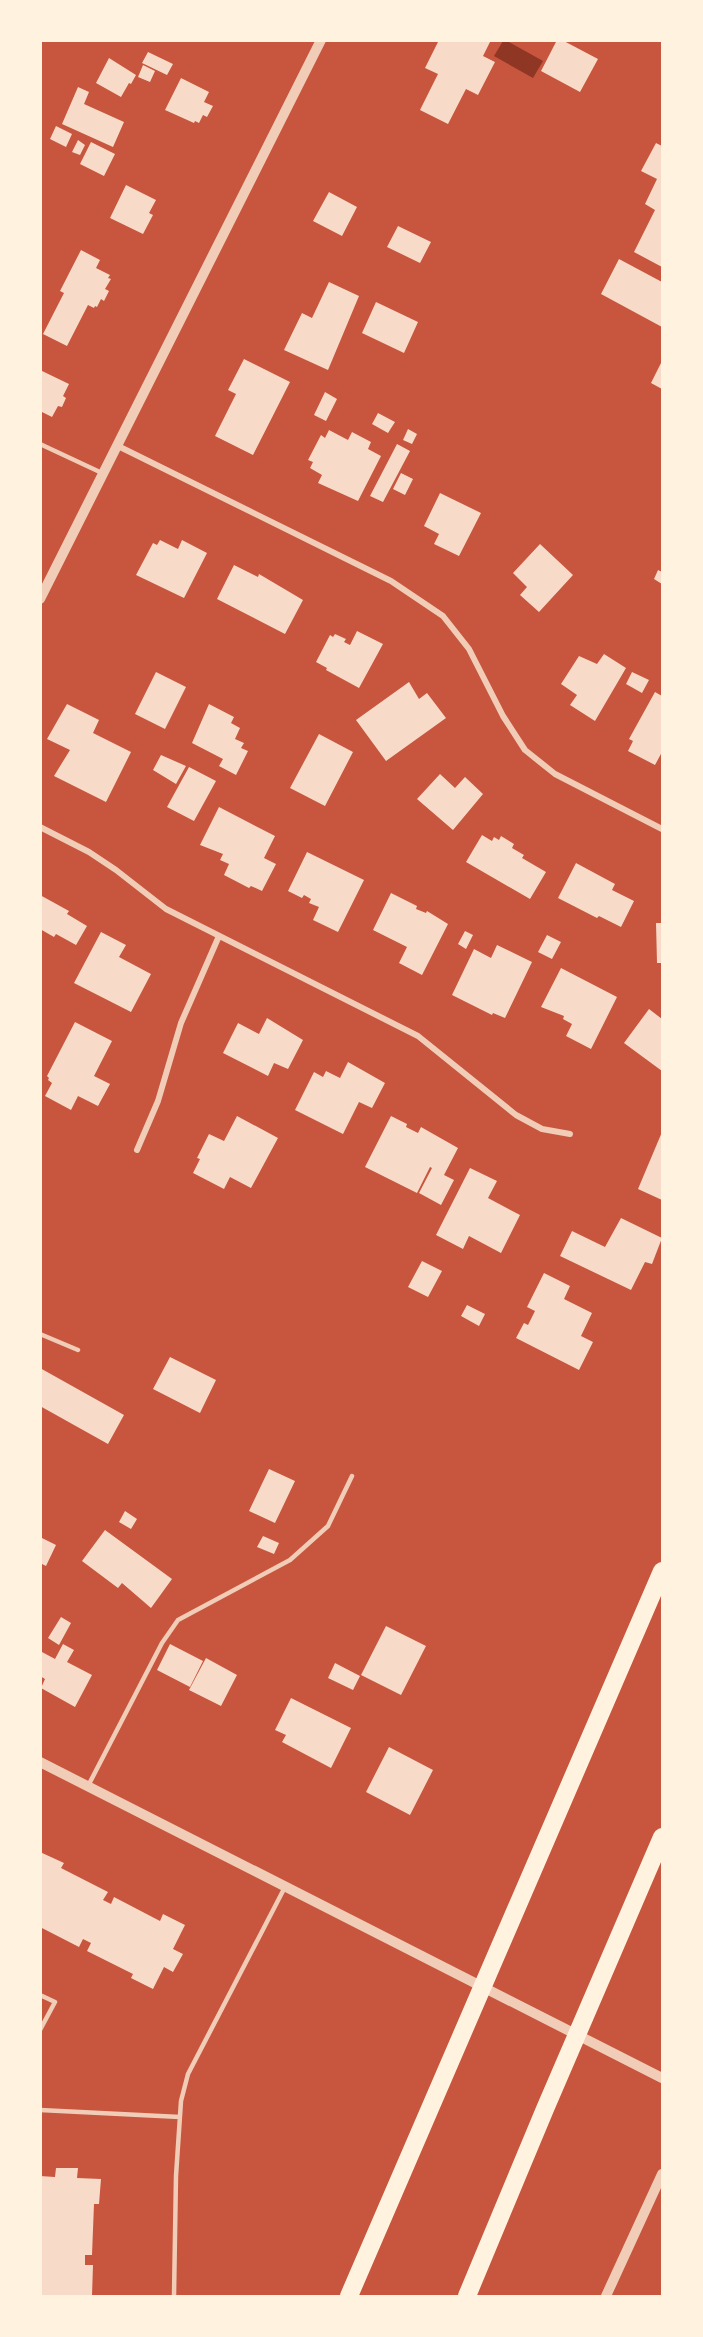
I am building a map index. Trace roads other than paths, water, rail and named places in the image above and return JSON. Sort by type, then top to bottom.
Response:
[{"type":"highway","points":[[349,2296],[663,1571]]},
{"type":"highway","points":[[467,2296],[544,2109],[663,1838]]},
{"type":"street","points":[[40,599],[321,40]]},
{"type":"street","points":[[118,446],[391,582],[443,616],[469,649],[503,716],[525,750],[555,774],[663,829]]},
{"type":"street","points":[[40,827],[89,852],[166,909],[418,1036],[516,1115],[542,1129],[570,1134]]},
{"type":"street","points":[[137,1150],[158,1101],[181,1023],[219,936]]},
{"type":"street","points":[[40,1762],[663,2078]]},
{"type":"street","points":[[606,2296],[663,2174]]},
{"type":"lane","points":[[40,444],[104,474]]},
{"type":"lane","points":[[40,1334],[78,1350]]},
{"type":"lane","points":[[88,1786],[162,1643],[178,1620],[290,1560],[328,1526],[352,1476]]},
{"type":"lane","points":[[174,2296],[176,2176],[181,2101],[188,2073],[285,1887]]},
{"type":"lane","points":[[40,1995],[55,2002],[40,2030]]},
{"type":"lane","points":[[40,2110],[180,2117]]}]
